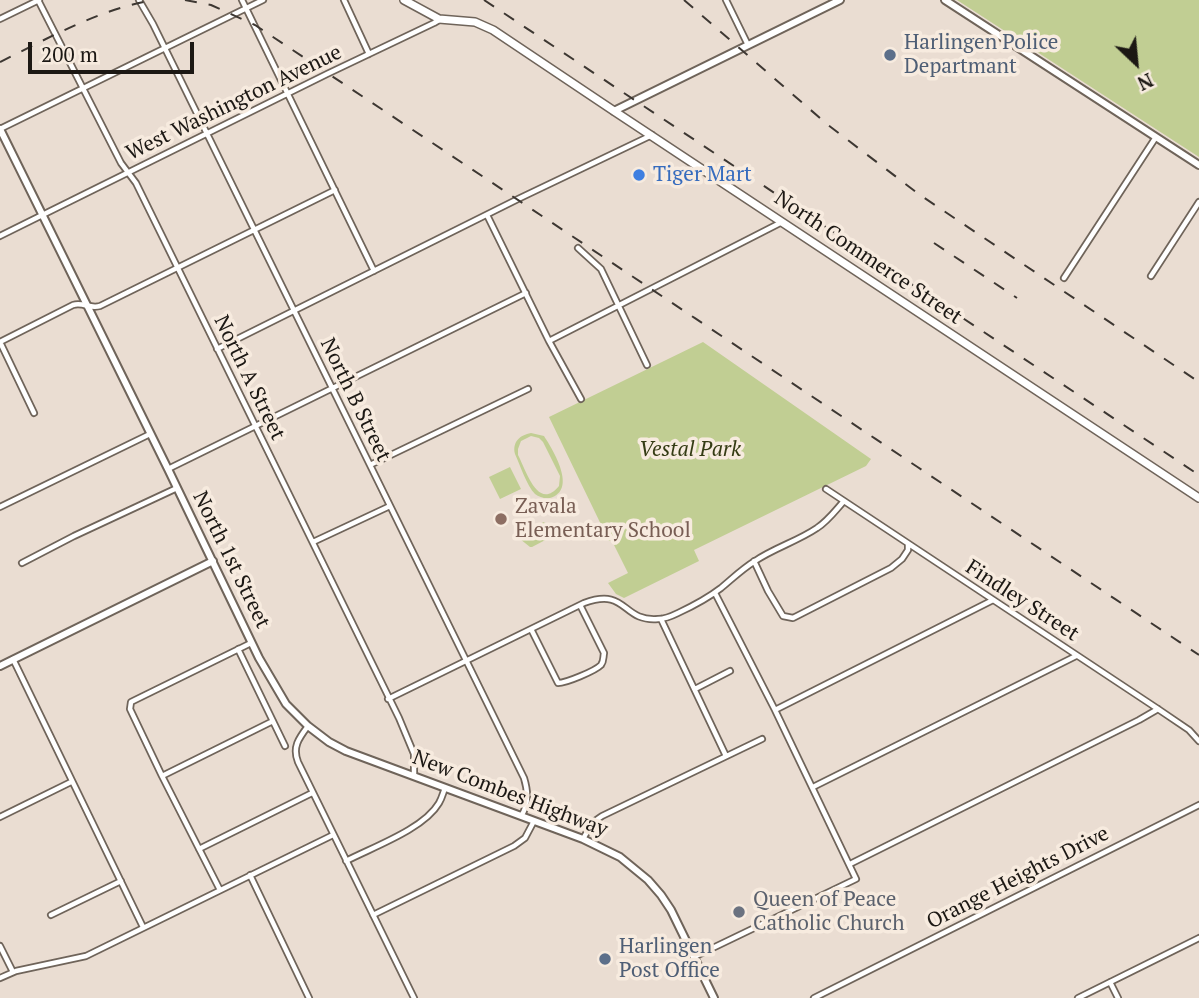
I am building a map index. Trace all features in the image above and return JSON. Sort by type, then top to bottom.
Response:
[{"type":"main road","name":"North Commerce Street","points":[[404,0],[439,19],[475,22],[493,30],[1199,498]]},
{"type":"street","points":[[0,19],[39,0]]},
{"type":"street","name":"North A Street","points":[[39,0],[127,173],[136,183],[399,718],[414,754],[414,776]]},
{"type":"street","name":"North B Street","points":[[139,0],[524,778],[527,799],[520,816]]},
{"type":"street","points":[[242,0],[374,271]]},
{"type":"street","points":[[0,129],[263,0]]},
{"type":"street","points":[[344,0],[369,54]]},
{"type":"street","points":[[726,0],[748,45]]},
{"type":"street","points":[[614,111],[838,0]]},
{"type":"street","points":[[945,0],[1199,165]]},
{"type":"street","name":"West Washington Avenue","points":[[0,236],[439,19]]},
{"type":"street","name":"North 1st Street","points":[[0,129],[251,643],[286,704],[308,726]]},
{"type":"street","points":[[217,349],[652,135]]},
{"type":"street","points":[[1064,278],[1156,136]]},
{"type":"street","points":[[34,413],[0,342],[72,305],[81,303],[91,307],[100,306],[335,190]]},
{"type":"street","points":[[1151,276],[1199,202]]},
{"type":"street","points":[[487,215],[581,400]]},
{"type":"street","points":[[549,341],[783,222]]},
{"type":"street","points":[[578,248],[601,269],[647,365]]},
{"type":"street","points":[[168,469],[526,293]]},
{"type":"street","points":[[370,465],[528,388]]},
{"type":"street","points":[[0,507],[150,434]]},
{"type":"street","points":[[22,563],[177,488]]},
{"type":"street","name":"Findley Street","points":[[825,489],[1158,709],[1189,730],[1199,741]]},
{"type":"street","points":[[388,699],[596,598],[607,598],[623,604],[634,615],[648,620],[666,618],[687,609],[715,593],[754,561],[818,527],[844,501]]},
{"type":"street","points":[[313,542],[390,506]]},
{"type":"street","points":[[754,561],[783,616],[793,618],[891,568],[902,559],[908,550],[908,544]]},
{"type":"street","points":[[0,666],[213,561]]},
{"type":"street","points":[[694,957],[856,880],[813,787],[715,593]]},
{"type":"street","points":[[775,710],[993,600]]},
{"type":"street","points":[[531,629],[558,682],[561,684],[578,677],[601,665],[604,653],[580,605]]},
{"type":"street","points":[[661,619],[726,757]]},
{"type":"street","points":[[220,890],[130,709],[131,702],[251,643]]},
{"type":"street","points":[[238,649],[285,746]]},
{"type":"street","points":[[813,787],[1076,656]]},
{"type":"street","points":[[13,660],[143,927]]},
{"type":"street","points":[[695,689],[730,671]]},
{"type":"street","points":[[850,864],[1158,709]]},
{"type":"street","points":[[162,776],[273,721]]},
{"type":"street","points":[[308,726],[298,739],[295,753],[298,762],[414,998]]},
{"type":"street","name":"New Combes Highway","points":[[308,726],[346,751],[583,839],[620,857],[648,880],[671,910],[714,998]]},
{"type":"street","points":[[583,839],[592,823],[602,816],[762,739]]},
{"type":"street","points":[[0,817],[72,782]]},
{"type":"street","points":[[346,861],[413,827],[433,811],[445,788]]},
{"type":"street","points":[[199,849],[312,793]]},
{"type":"street","name":"Orange Heights Drive","points":[[814,998],[1199,805]]},
{"type":"street","points":[[373,915],[513,846],[527,836],[534,821]]},
{"type":"street","points":[[0,978],[13,972],[86,956],[333,835]]},
{"type":"street","points":[[250,875],[309,998]]},
{"type":"street","points":[[51,915],[121,881]]},
{"type":"street","points":[[1078,998],[1199,938]]},
{"type":"street","points":[[0,946],[13,972]]},
{"type":"street","points":[[1110,982],[1118,998]]},
{"type":"green space","points":[[957,0],[1199,0],[1199,157]]},
{"type":"green space","name":"Vestal Park","points":[[703,342],[871,459],[866,466],[694,550],[699,561],[624,598],[616,594],[608,583],[628,573],[612,541],[609,541],[549,417]]},
{"type":"green space","points":[[527,434],[544,436],[561,469],[562,487],[558,494],[550,498],[535,494],[526,481],[515,454],[516,443],[520,437]],"holes":[[[531,436],[539,438],[560,476],[559,486],[552,493],[539,492],[518,455],[521,441]]]},
{"type":"green space","points":[[510,467],[521,489],[500,499],[489,477]]},
{"type":"green space","points":[[544,522],[553,536],[532,547],[520,539],[518,534]]},
{"type":"railway","points":[[0,62],[94,17],[154,0]]},
{"type":"railway","points":[[185,0],[211,5],[255,25],[1199,655]]},
{"type":"railway","points":[[484,0],[1199,475]]},
{"type":"railway","points":[[684,0],[828,125],[920,195],[1199,382]]},
{"type":"railway","points":[[934,243],[1017,298]]},
{"type":"place","name":"Harlingen Police Departmant","points":[[890,55]]},
{"type":"place","name":"Tiger Mart","points":[[639,175]]},
{"type":"place","name":"Zavala Elementary School","points":[[501,519]]},
{"type":"place","name":"Queen of Peace Catholic Church","points":[[739,912]]},
{"type":"place","name":"Harlingen Post Office","points":[[605,959]]}]
